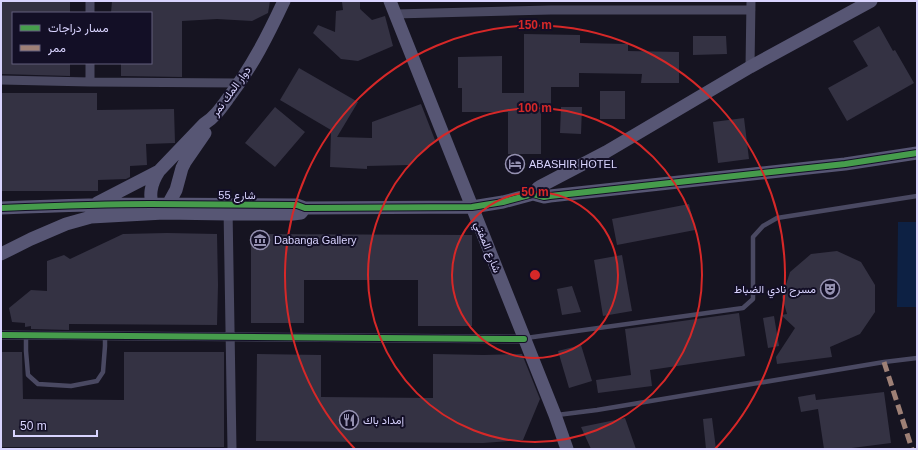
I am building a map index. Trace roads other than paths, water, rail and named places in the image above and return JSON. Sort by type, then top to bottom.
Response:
[{"type":"street","points":[[90,1],[90,12]]},
{"type":"street","name":"دوار المك نمر","points":[[159,208],[151,187],[153,180],[159,171],[204,124],[212,119],[239,83],[265,40],[284,1]]},
{"type":"street","name":"شارع المفتي","points":[[390,1],[555,415],[567,449]]},
{"type":"street","points":[[547,190],[606,152],[750,67],[871,1]]},
{"type":"street","points":[[395,14],[551,10],[621,6],[751,5],[750,67]]},
{"type":"street","points":[[90,64],[90,82]]},
{"type":"street","points":[[1,80],[239,83]]},
{"type":"street","points":[[159,208],[176,190],[185,162],[209,128],[212,119]]},
{"type":"street","points":[[547,190],[845,164],[917,153]]},
{"type":"street","points":[[96,204],[159,171]]},
{"type":"street","points":[[179,182],[188,196],[204,204]]},
{"type":"street","name":"شارع 55","points":[[1,208],[96,204],[159,208],[204,204],[228,210],[297,205],[305,208],[472,207],[503,202],[533,194],[544,196],[547,190]]},
{"type":"street","points":[[1,254],[31,239],[77,220],[91,217],[159,208],[228,210],[232,449]]},
{"type":"street","points":[[1,335],[524,338]]},
{"type":"lane","points":[[524,338],[743,308],[753,299],[753,237],[763,226],[777,218],[917,196]]},
{"type":"lane","points":[[26,336],[28,375],[38,384],[71,386],[97,381],[103,372],[106,346],[105,336]]},
{"type":"lane","points":[[555,415],[597,410],[884,362],[917,358]]},
{"type":"water","points":[[898,222],[917,222],[917,307],[897,307]]},
{"type":"place","name":"ABASHIR HOTEL","points":[[515,164]]},
{"type":"place","name":"Dabanga Gallery","points":[[260,240]]},
{"type":"place","name":"مسرح نادي الضباط","points":[[830,289]]},
{"type":"place","name":"إمداد باك","points":[[349,420]]}]
